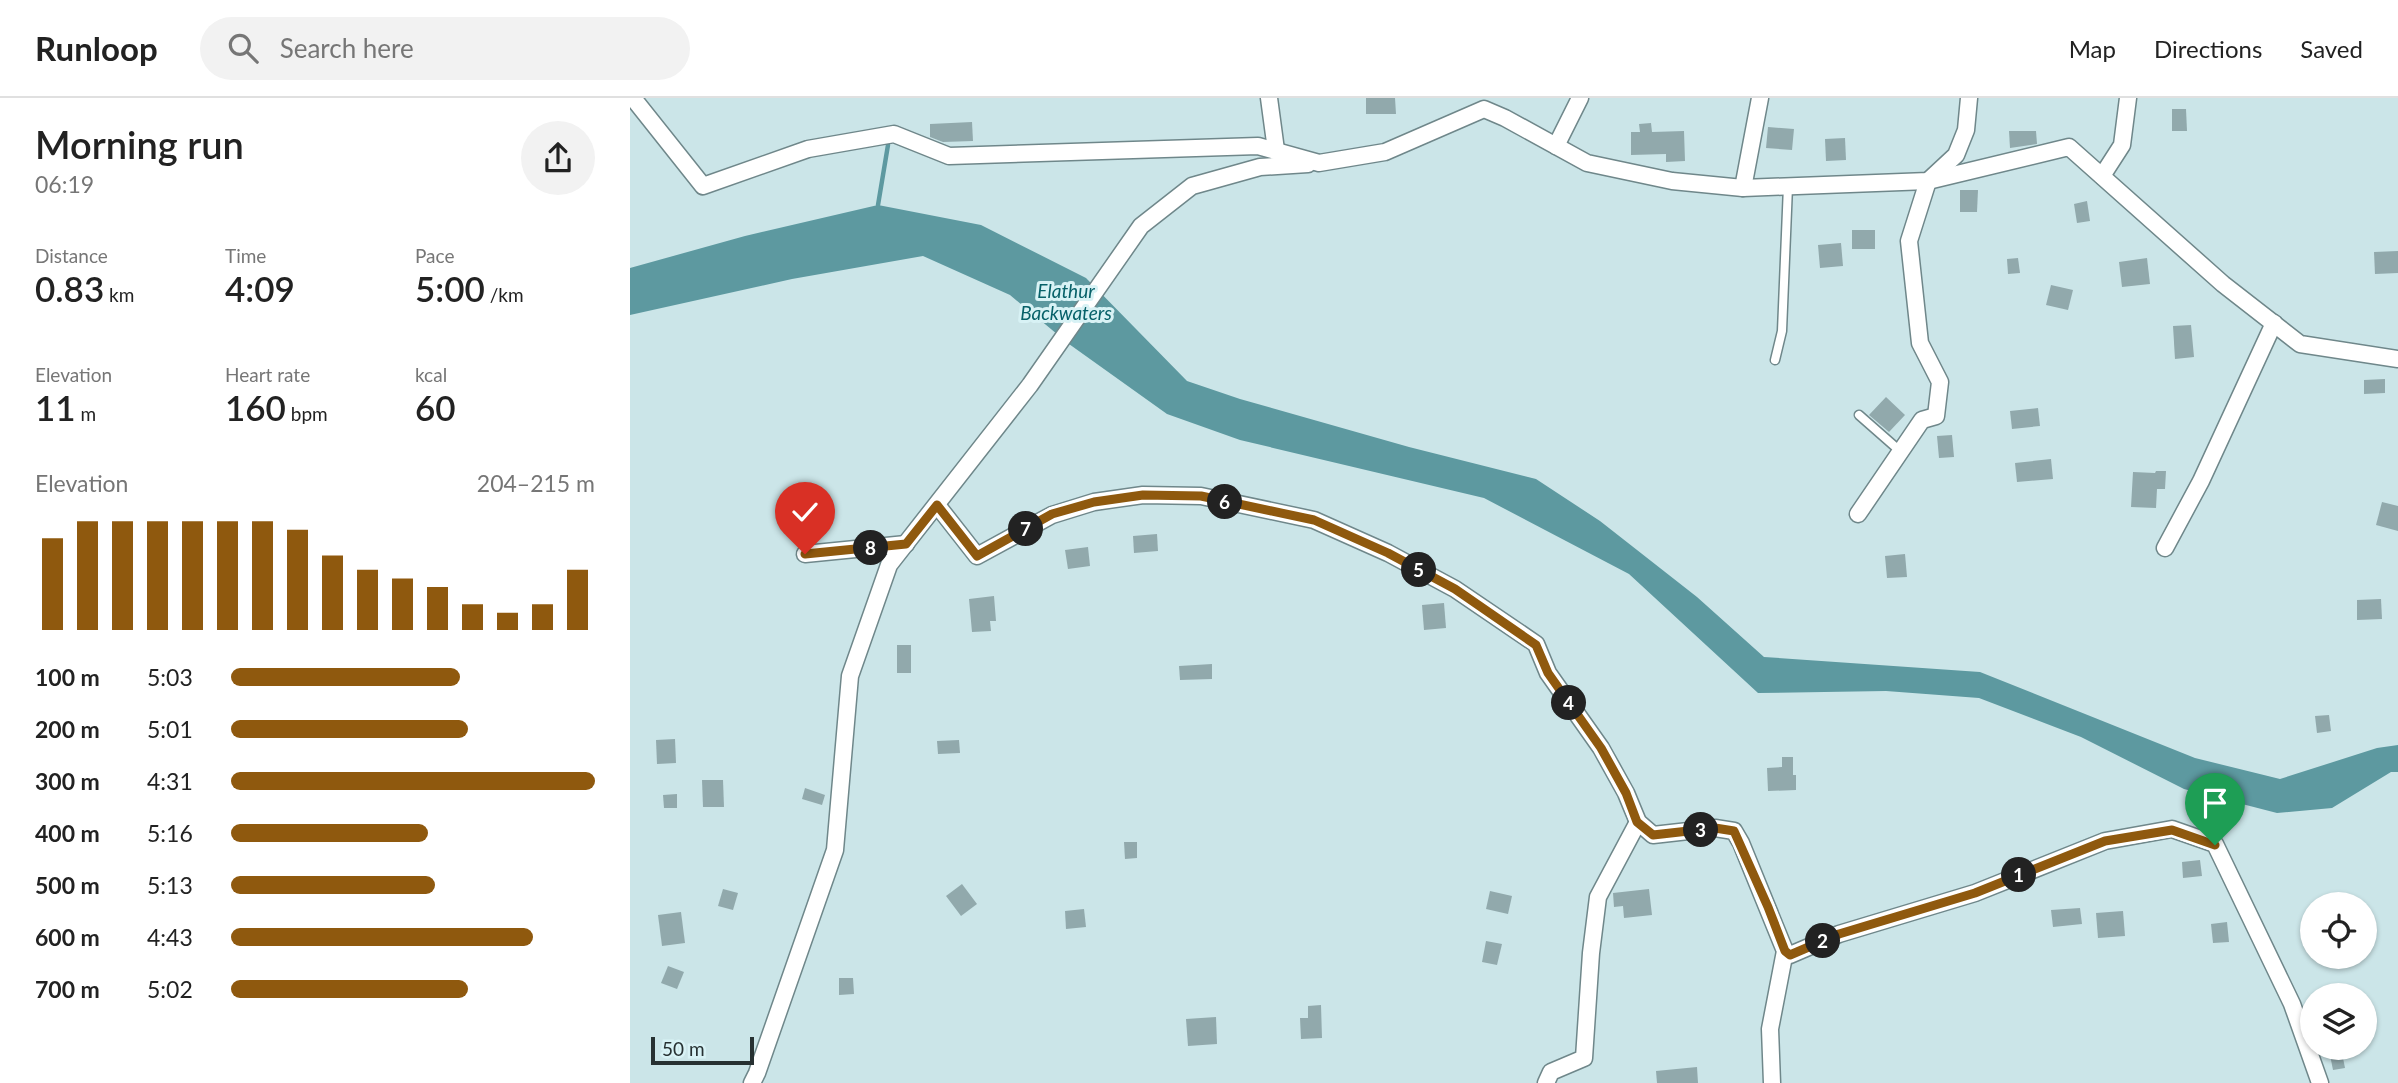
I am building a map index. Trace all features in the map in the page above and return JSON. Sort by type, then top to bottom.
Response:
[{"type":"street","points":[[633,98],[703,186],[808,149],[894,134],[948,156],[1258,146],[1319,163]]},
{"type":"street","points":[[1269,98],[1276,150]]},
{"type":"street","points":[[1556,146],[1580,98]]},
{"type":"street","points":[[1743,188],[1760,98]]},
{"type":"street","points":[[1858,514],[1922,420],[1936,416],[1940,382],[1920,343],[1909,241],[1928,181],[1956,155],[1966,131],[1969,98]]},
{"type":"street","points":[[2102,176],[2122,145],[2128,98]]},
{"type":"street","points":[[752,1083],[835,850],[850,676],[889,565],[1030,385],[1141,226],[1192,186],[1260,167],[1319,163],[1385,152],[1484,109],[1587,163],[1672,181],[1743,188],[1928,181],[2069,147],[2223,284],[2300,344],[2398,359]]},
{"type":"street","points":[[2165,548],[2200,481],[2273,323]]},
{"type":"street","points":[[937,505],[977,556],[1052,514],[1094,502],[1143,495],[1201,496],[1314,520],[1388,553],[1455,589],[1536,645],[1548,673],[1601,748],[1626,793],[1637,822],[1653,835],[1715,828],[1734,831],[1785,951],[1790,955],[1839,934],[1975,893],[2105,841],[2172,830],[2215,845],[2292,1004],[2320,1083]]},
{"type":"street","points":[[805,554],[906,544]]},
{"type":"street","points":[[1546,1083],[1551,1072],[1584,1058],[1591,953],[1598,897],[1637,822]]},
{"type":"street","points":[[1772,1083],[1770,1029],[1785,951]]},
{"type":"lane","points":[[1775,360],[1782,331],[1788,186]]},
{"type":"lane","points":[[1859,415],[1900,451]]},
{"type":"water","name":"Elathur Backwaters","points":[[878,205],[981,225],[1086,278],[1187,381],[1240,399],[1409,447],[1536,479],[1600,521],[1697,597],[1764,657],[1980,672],[2195,758],[2280,779],[2377,748],[2398,745],[2398,772],[2391,772],[2332,808],[2277,813],[2184,789],[2081,737],[1979,698],[1886,691],[1758,693],[1629,574],[1484,498],[1240,440],[1167,414],[1069,344],[1010,295],[923,256],[792,279],[630,315],[630,268],[745,236]]},
{"type":"building","points":[[1366,98],[1395,98],[1396,114],[1366,114]]},
{"type":"building","points":[[2172,109],[2186,109],[2187,131],[2172,131]]},
{"type":"building","points":[[972,122],[973,141],[943,142],[930,137],[930,124]]},
{"type":"building","points":[[1651,123],[1652,132],[1684,131],[1685,161],[1666,162],[1666,154],[1631,155],[1631,132],[1640,132],[1639,124]]},
{"type":"building","points":[[1768,127],[1794,129],[1792,150],[1766,148]]},
{"type":"building","points":[[2009,131],[2036,131],[2037,144],[2010,148]]},
{"type":"building","points":[[1845,138],[1846,160],[1826,161],[1825,139]]},
{"type":"building","points":[[1960,190],[1978,190],[1977,212],[1960,212]]},
{"type":"building","points":[[2087,201],[2090,221],[2077,223],[2074,204]]},
{"type":"building","points":[[1852,230],[1875,230],[1875,249],[1852,249]]},
{"type":"building","points":[[1841,243],[1843,266],[1820,268],[1818,245]]},
{"type":"building","points":[[2398,251],[2398,273],[2375,274],[2374,252]]},
{"type":"building","points":[[2018,258],[2020,273],[2008,274],[2007,259]]},
{"type":"building","points":[[2147,258],[2150,284],[2122,287],[2119,262]]},
{"type":"building","points":[[2051,285],[2073,290],[2068,310],[2046,305]]},
{"type":"building","points":[[2191,325],[2194,357],[2175,359],[2173,326]]},
{"type":"building","points":[[2385,379],[2385,393],[2364,394],[2364,380]]},
{"type":"building","points":[[1886,397],[1905,415],[1889,432],[1869,415]]},
{"type":"building","points":[[2038,408],[2040,426],[2012,429],[2010,411]]},
{"type":"building","points":[[1952,435],[1954,457],[1939,458],[1937,436]]},
{"type":"building","points":[[2051,459],[2053,479],[2017,482],[2015,463]]},
{"type":"building","points":[[2166,471],[2165,489],[2157,489],[2156,508],[2131,507],[2133,472]]},
{"type":"building","points":[[2382,502],[2398,506],[2398,531],[2376,525]]},
{"type":"building","points":[[1157,534],[1158,551],[1134,553],[1133,536]]},
{"type":"building","points":[[1088,547],[1090,566],[1068,569],[1065,550]]},
{"type":"building","points":[[1905,554],[1907,577],[1887,578],[1885,556]]},
{"type":"building","points":[[994,596],[996,621],[990,621],[991,631],[972,632],[969,599]]},
{"type":"building","points":[[2381,599],[2382,619],[2357,620],[2357,600]]},
{"type":"building","points":[[1444,603],[1446,628],[1424,630],[1422,605]]},
{"type":"building","points":[[897,645],[911,645],[911,673],[897,673]]},
{"type":"building","points":[[1212,664],[1212,679],[1180,680],[1179,666]]},
{"type":"building","points":[[2329,715],[2331,731],[2317,733],[2315,716]]},
{"type":"building","points":[[675,739],[676,763],[657,764],[656,740]]},
{"type":"building","points":[[959,740],[960,753],[938,754],[937,741]]},
{"type":"building","points":[[1782,757],[1793,757],[1796,790],[1768,791],[1767,768],[1782,767]]},
{"type":"building","points":[[702,780],[723,780],[724,807],[703,807]]},
{"type":"building","points":[[805,788],[825,795],[822,805],[802,799]]},
{"type":"building","points":[[677,794],[677,808],[664,808],[663,795]]},
{"type":"building","points":[[1124,842],[1137,842],[1137,858],[1125,859]]},
{"type":"building","points":[[2200,860],[2202,876],[2183,878],[2182,862]]},
{"type":"building","points":[[962,884],[977,904],[961,916],[946,896]]},
{"type":"building","points":[[723,889],[738,893],[733,910],[718,906]]},
{"type":"building","points":[[1649,889],[1652,915],[1624,918],[1623,906],[1614,907],[1613,893]]},
{"type":"building","points":[[1490,891],[1512,896],[1508,914],[1486,909]]},
{"type":"building","points":[[2080,908],[2082,924],[2053,927],[2051,910]]},
{"type":"building","points":[[1084,909],[1086,927],[1066,929],[1065,911]]},
{"type":"building","points":[[2123,911],[2125,936],[2098,938],[2096,913]]},
{"type":"building","points":[[681,912],[685,943],[662,946],[658,915]]},
{"type":"building","points":[[2227,922],[2229,942],[2213,943],[2211,924]]},
{"type":"building","points":[[1486,941],[1502,944],[1497,965],[1482,962]]},
{"type":"building","points":[[668,966],[684,972],[677,989],[661,983]]},
{"type":"building","points":[[839,978],[853,978],[854,994],[839,995]]},
{"type":"building","points":[[1321,1005],[1322,1038],[1301,1039],[1300,1018],[1308,1018],[1308,1006]]},
{"type":"building","points":[[1216,1017],[1217,1044],[1188,1046],[1186,1019]]},
{"type":"building","points":[[2331,1060],[2343,1060],[2345,1068],[2333,1070]]},
{"type":"building","points":[[1697,1067],[1698,1083],[1657,1083],[1656,1071]]},
{"type":"waterway","points":[[878,205],[888,145]]},
{"type":"route","points":[[805,554],[906,544],[937,505],[977,556],[1052,514],[1094,502],[1143,495],[1201,496],[1314,520],[1388,553],[1455,589],[1536,645],[1548,673],[1601,748],[1626,793],[1637,822],[1653,835],[1715,828],[1734,831],[1785,951],[1790,955],[1839,934],[1975,893],[2105,841],[2172,830],[2215,845]]}]
